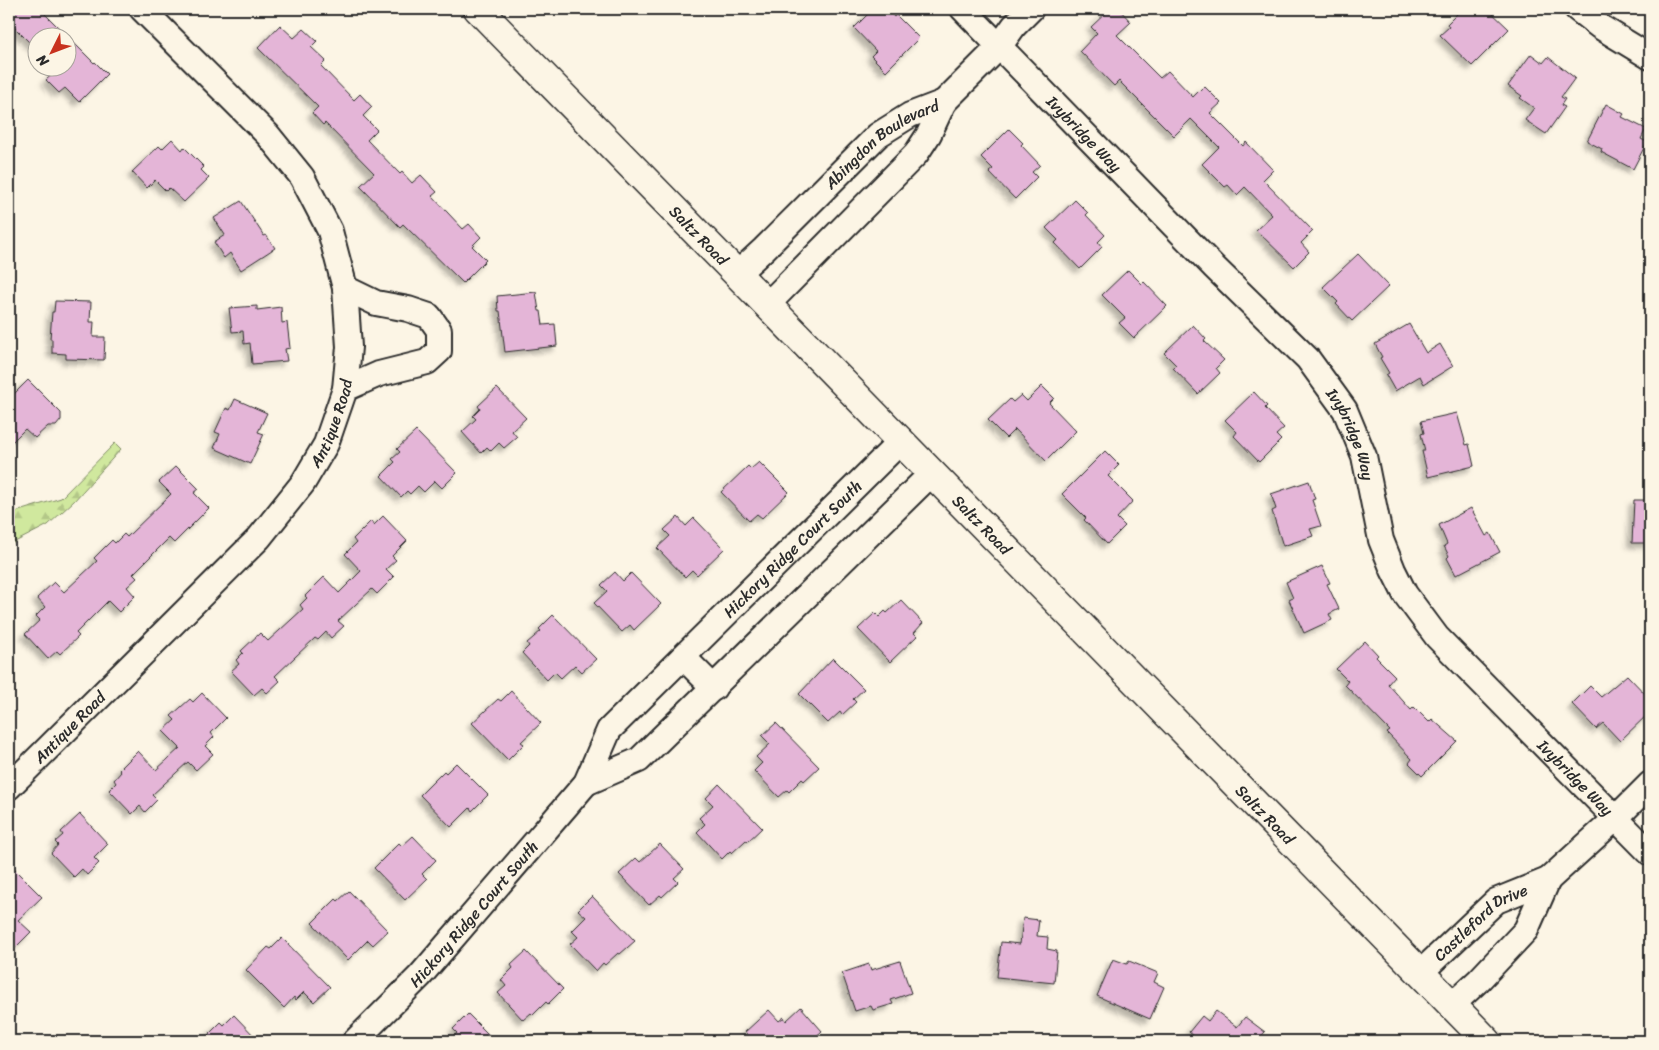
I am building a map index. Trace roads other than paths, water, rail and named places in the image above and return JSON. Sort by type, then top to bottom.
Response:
[{"type":"street","name":"Antique Road","points":[[9,787],[259,538],[303,483],[326,444],[345,389],[349,347],[346,288],[330,231],[302,177],[268,135],[142,9]]},
{"type":"street","name":"Saltz Road","points":[[478,9],[1487,1041]]},
{"type":"street","name":"Ivybridge Way","points":[[963,9],[1208,261],[1308,359],[1345,410],[1349,419],[1364,456],[1381,540],[1405,594],[1437,637],[1650,854]]},
{"type":"street","points":[[944,102],[999,46],[1014,26],[1031,9]]},
{"type":"street","points":[[1577,9],[1599,26],[1650,57]]},
{"type":"street","name":"Abingdon Boulevard","points":[[737,274],[878,135],[910,115],[944,102]]},
{"type":"street","name":"Abingdon Boulevard","points":[[767,305],[916,154],[929,134],[944,102]]},
{"type":"street","points":[[345,389],[379,374],[427,362],[439,351],[439,330],[428,316],[408,309],[376,303],[346,288]]},
{"type":"street","name":"Hickory Ridge Court South","points":[[356,1041],[420,976],[586,783],[609,730],[901,441]]},
{"type":"street","name":"Hickory Ridge Court South","points":[[586,783],[640,760],[932,473]]},
{"type":"street","points":[[683,657],[714,688]]},
{"type":"street","name":"Castleford Drive","points":[[1420,973],[1496,901],[1548,880],[1650,784]]},
{"type":"street","name":"Castleford Drive","points":[[1452,1006],[1526,930],[1548,880]]}]
